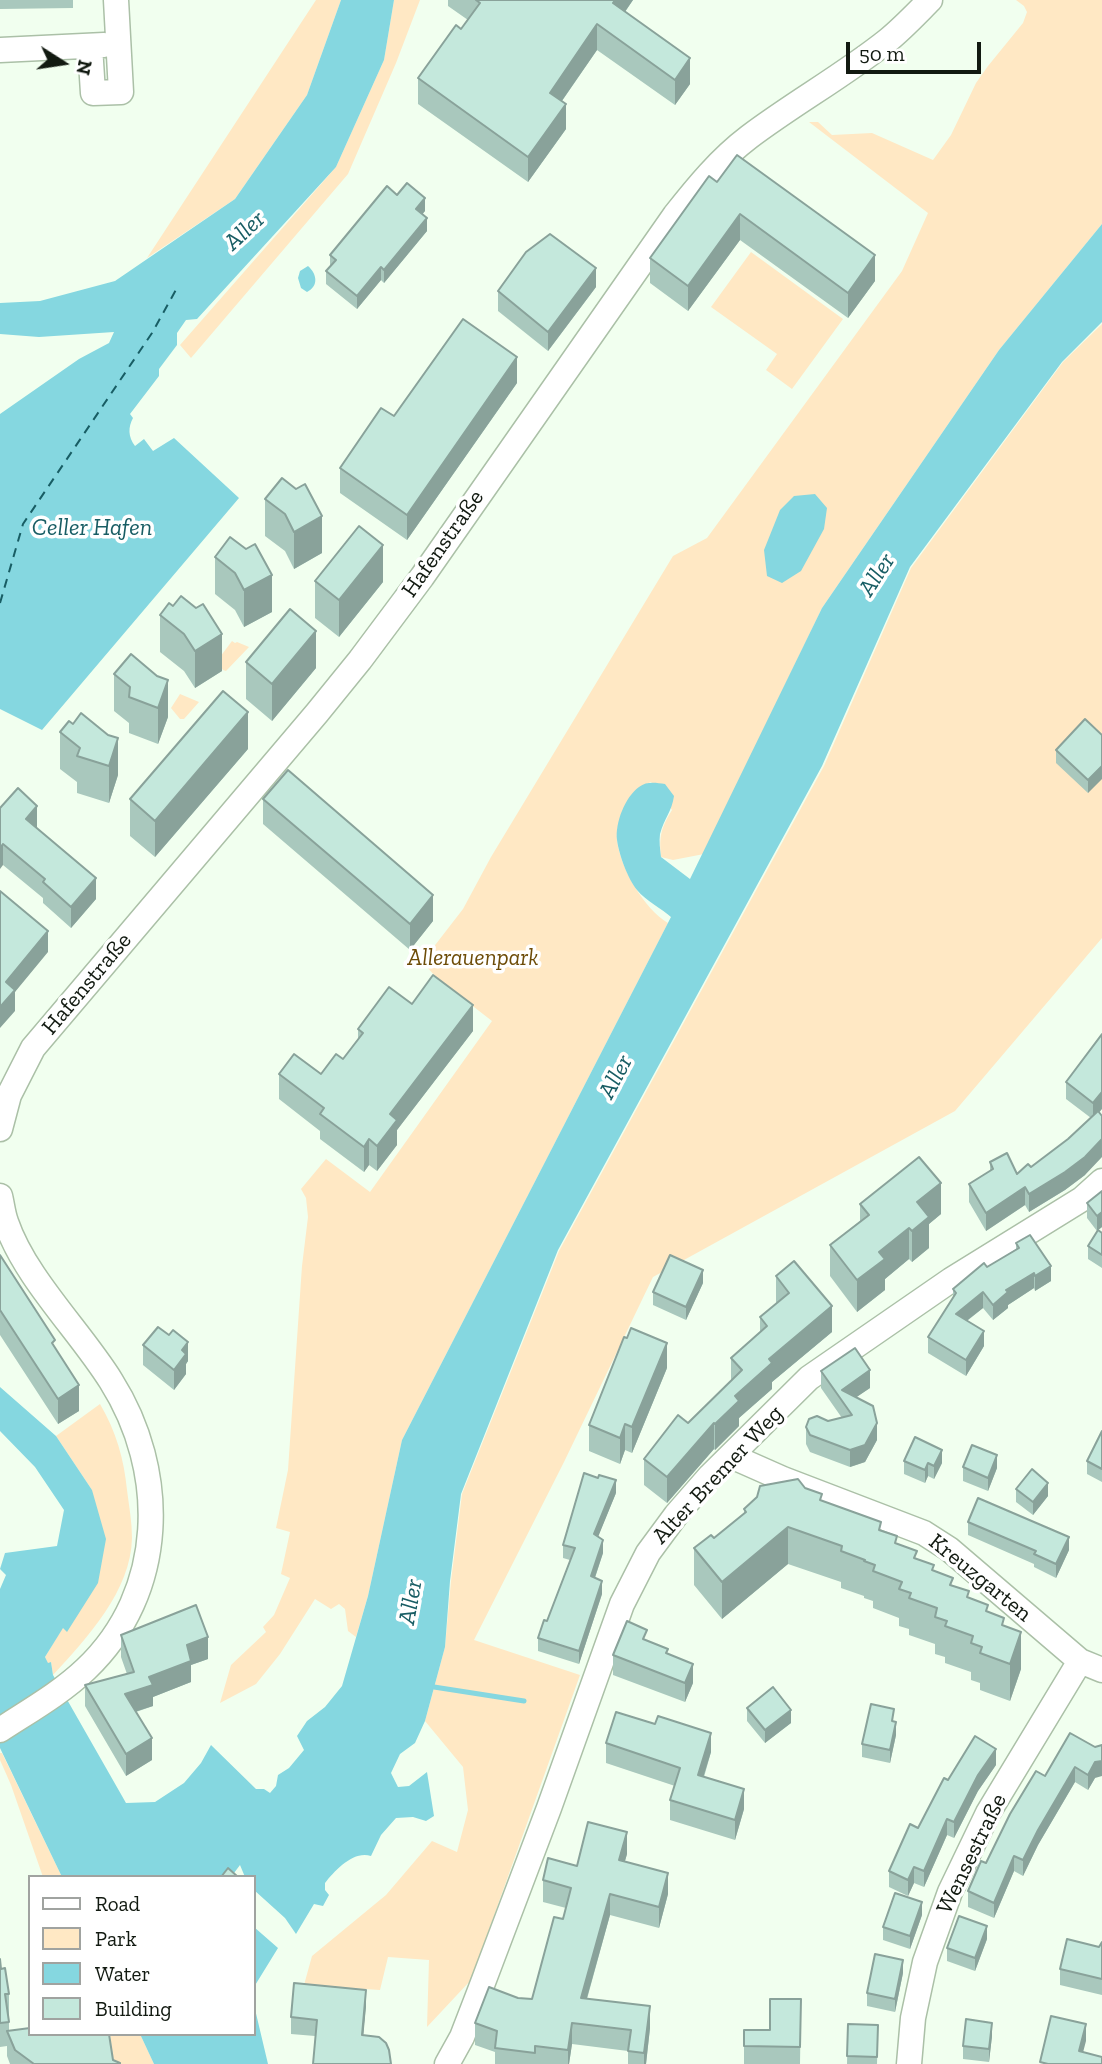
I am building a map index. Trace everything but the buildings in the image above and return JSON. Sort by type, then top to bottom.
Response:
[{"type":"street","points":[[90,46],[93,93],[121,92],[116,0]]},
{"type":"street","name":"Hafenstraße","points":[[0,1129],[9,1095],[33,1048],[360,660],[422,577],[700,183],[749,137],[889,40],[930,0]]},
{"type":"street","points":[[0,50],[118,44]]},
{"type":"street","name":"Alter Bremer Weg","points":[[447,2064],[462,2037],[479,1993],[622,1604],[648,1553],[676,1515],[810,1378],[951,1280],[1082,1199],[1102,1181]]},
{"type":"street","points":[[0,1196],[6,1222],[23,1257],[110,1379],[127,1409],[141,1441],[151,1497],[147,1555],[129,1610],[114,1635],[88,1667],[65,1688],[0,1730]]},
{"type":"street","name":"Kreuzgarten","points":[[731,1456],[924,1533],[949,1549],[1091,1665]]},
{"type":"street","name":"Wensestraße","points":[[909,2064],[913,2018],[925,1962],[950,1892],[988,1813],[1091,1665]]},
{"type":"green space","points":[[316,0],[341,0],[307,95],[235,199],[147,258]]},
{"type":"green space","points":[[394,0],[420,0],[348,174],[191,358],[180,345],[336,167],[384,60]]},
{"type":"green space","name":"Allerauenpark","points":[[1016,0],[1102,0],[1102,224],[999,350],[822,608],[704,854],[673,860],[661,857],[662,832],[672,810],[651,782],[639,789],[630,799],[618,828],[619,851],[642,898],[668,923],[402,1440],[368,1596],[356,1637],[348,1631],[345,1609],[339,1604],[331,1609],[315,1599],[280,1654],[256,1684],[220,1703],[231,1665],[266,1632],[263,1627],[274,1615],[290,1578],[281,1574],[290,1532],[276,1528],[288,1470],[302,1266],[308,1217],[306,1198],[301,1189],[326,1159],[370,1192],[492,1021],[438,979],[422,962],[463,909],[491,857],[673,556],[707,538],[902,271],[928,213],[809,122],[818,122],[832,135],[872,133],[933,160],[951,135],[976,83],[1023,23],[1027,12]]},
{"type":"green space","points":[[751,252],[843,319],[792,389],[766,370],[777,354],[711,307]]},
{"type":"green space","points":[[1102,324],[1102,938],[955,1111],[653,1277],[474,1640],[580,1675],[471,1980],[427,2027],[429,1960],[388,1957],[380,1990],[304,1985],[312,1956],[386,1895],[432,1841],[457,1852],[468,1810],[463,1767],[425,1721],[445,1647],[462,1494],[559,1251],[824,766],[911,568],[1063,362]]},
{"type":"green space","points":[[232,641],[249,647],[226,671],[217,661]]},
{"type":"green space","points":[[180,694],[199,702],[184,719],[180,719],[171,708]]},
{"type":"green space","points":[[100,1404],[115,1435],[124,1467],[132,1526],[130,1558],[116,1595],[105,1612],[53,1675],[51,1662],[48,1664],[45,1657],[63,1627],[67,1631],[92,1490],[56,1436]]},
{"type":"green space","points":[[2,1753],[61,1875],[42,1875],[0,1760]]},
{"type":"green space","points":[[110,2036],[141,2036],[154,2064],[114,2064]]},
{"type":"water","name":"Celler Hafen","points":[[341,0],[394,0],[384,60],[336,167],[197,319],[186,320],[177,333],[177,345],[159,369],[159,376],[130,414],[133,418],[130,436],[135,446],[144,439],[153,451],[174,438],[239,498],[42,730],[0,709],[0,414],[79,359],[109,343],[114,332],[39,337],[0,334],[0,303],[40,301],[115,281],[235,199],[307,95]]},
{"type":"water","name":"Aller","points":[[1102,224],[1102,322],[1062,362],[910,567],[822,766],[558,1250],[461,1494],[445,1647],[425,1721],[415,1743],[400,1754],[391,1773],[398,1787],[409,1786],[427,1772],[434,1816],[426,1821],[413,1817],[396,1818],[381,1835],[371,1856],[352,1858],[329,1878],[325,1883],[325,1890],[329,1895],[323,1906],[314,1904],[296,1934],[285,1918],[256,1892],[256,1875],[244,1875],[240,1865],[232,1875],[61,1875],[0,1748],[0,1589],[6,1575],[0,1569],[5,1553],[57,1546],[64,1510],[35,1467],[0,1431],[0,1387],[56,1436],[92,1490],[106,1539],[98,1583],[67,1632],[63,1628],[45,1657],[48,1663],[51,1662],[53,1675],[126,1803],[155,1802],[184,1783],[201,1763],[211,1745],[256,1789],[264,1789],[270,1793],[276,1786],[278,1775],[289,1768],[304,1750],[297,1736],[307,1721],[325,1707],[342,1686],[368,1596],[402,1440],[671,917],[641,894],[624,866],[617,833],[625,804],[642,785],[665,784],[674,796],[660,834],[661,857],[690,879],[822,608],[999,350]]},
{"type":"water","points":[[308,266],[315,283],[307,292],[301,288],[298,278],[300,271]]},
{"type":"water","points":[[815,494],[827,508],[824,529],[801,571],[782,583],[767,576],[764,550],[780,510],[794,496]]},
{"type":"water","points":[[256,1929],[278,1948],[256,1984]]},
{"type":"water","points":[[256,2013],[268,2064],[154,2064],[141,2036],[256,2036]]},
{"type":"waterway","points":[[434,1687],[524,1701]]},
{"type":"ferry route","points":[[0,603],[23,524],[152,333],[177,288]]}]
